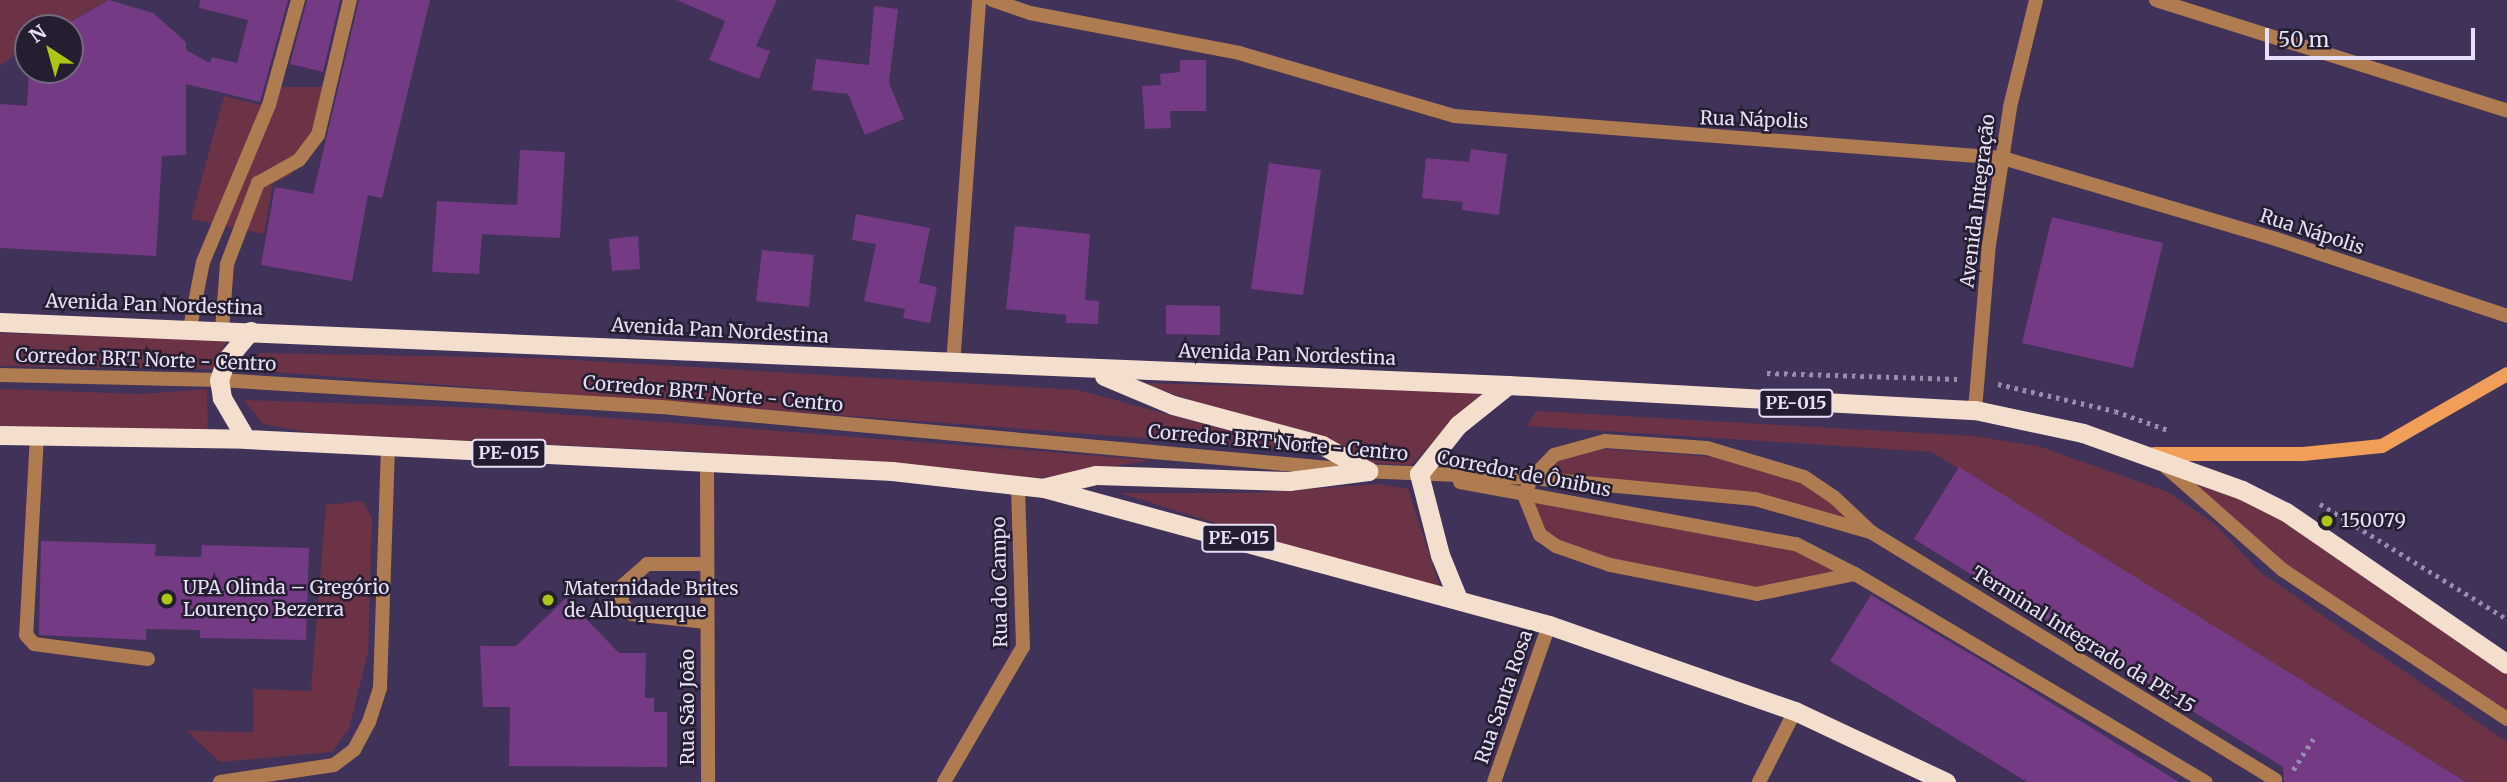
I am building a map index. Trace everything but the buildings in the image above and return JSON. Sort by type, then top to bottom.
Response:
[{"type":"highway","name":"Avenida Pan Nordestina","points":[[0,322],[190,328],[1094,371],[1508,385],[1976,410],[2151,454],[2286,512],[2507,664]]},
{"type":"highway","points":[[246,439],[222,398],[219,380],[226,360],[250,331]]},
{"type":"highway","points":[[1094,371],[1173,405],[1322,444],[1368,471]]},
{"type":"highway","points":[[1458,599],[1440,555],[1420,474],[1458,425],[1508,385]]},
{"type":"highway","name":"PE-015","points":[[0,435],[246,439],[892,471],[1044,488],[1549,625],[1795,711],[1940,780]]},
{"type":"highway","points":[[1044,488],[1096,475],[1289,481],[1368,471]]},
{"type":"main road","points":[[2151,454],[2303,454],[2382,446],[2507,374]]},
{"type":"street","points":[[190,328],[203,262],[269,105],[298,0]]},
{"type":"street","points":[[222,330],[227,264],[258,183],[299,160],[318,135],[351,0]]},
{"type":"street","points":[[953,365],[979,0]]},
{"type":"street","name":"Rua Nápolis","points":[[992,0],[1030,13],[1239,53],[1454,116],[2003,158],[2276,239],[2507,316]]},
{"type":"street","name":"Avenida Integração","points":[[1976,410],[1989,245],[2003,158],[2036,0]]},
{"type":"street","points":[[2156,0],[2507,111]]},
{"type":"street","name":"Corredor BRT Norte - Centro","points":[[0,374],[219,380],[672,408],[1420,474]]},
{"type":"street","points":[[37,435],[26,635],[34,644],[148,659]]},
{"type":"street","points":[[1871,532],[1834,497],[1804,477],[1707,448],[1605,441],[1554,455],[1532,478],[1524,495],[1540,535],[1556,546],[1610,565],[1757,594],[1855,574],[2206,782]]},
{"type":"street","points":[[220,782],[334,765],[354,750],[369,722],[380,688],[388,447]]},
{"type":"street","points":[[2151,454],[2283,570],[2507,719]]},
{"type":"street","name":"Rua São João","points":[[707,463],[708,782]]},
{"type":"street","name":"Corredor de Ônibus","points":[[1420,474],[1532,478],[1755,499],[1871,532]]},
{"type":"street","name":"Corredor de Ônibus","points":[[1420,474],[1796,544],[1855,574]]},
{"type":"street","name":"Rua do Campo","points":[[944,782],[1023,647],[1018,485]]},
{"type":"street","name":"Terminal Integrado da PE-15","points":[[1871,532],[2280,781]]},
{"type":"street","points":[[706,564],[647,564],[621,587],[622,603],[632,614],[706,622]]},
{"type":"street","name":"Rua Santa Rosa","points":[[1494,782],[1549,625]]},
{"type":"street","points":[[1759,782],[1795,711]]},
{"type":"path","points":[[2280,781],[2313,738]]},
{"type":"shaded area","points":[[0,0],[109,0],[84,14],[14,14],[14,56],[0,66]]},
{"type":"shaded area","points":[[271,87],[323,87],[315,129],[291,175],[273,183],[264,234],[191,219],[224,96],[265,106]]},
{"type":"shaded area","points":[[0,333],[227,340],[213,369],[0,366]]},
{"type":"shaded area","points":[[259,353],[539,358],[1078,390],[1300,450],[247,370]]},
{"type":"shaded area","points":[[1142,383],[1485,392],[1411,465],[1369,463]]},
{"type":"shaded area","points":[[0,389],[143,394],[207,389],[208,431],[0,427]]},
{"type":"shaded area","points":[[244,400],[483,408],[1152,460],[1039,478],[687,451],[319,434],[263,424]]},
{"type":"shaded area","points":[[1536,411],[1974,436],[2038,446],[2168,492],[2216,525],[2260,572],[2507,742],[2507,782],[2466,782],[1932,452],[1527,426]]},
{"type":"shaded area","points":[[1603,449],[1716,457],[1818,486],[1871,532],[1755,499],[1544,479],[1544,465]]},
{"type":"shaded area","points":[[2161,462],[2307,531],[2507,674],[2507,719],[2283,570]]},
{"type":"shaded area","points":[[1379,484],[1408,489],[1442,594],[1120,493],[1251,493]]},
{"type":"shaded area","points":[[1524,495],[1796,544],[1855,574],[1757,594],[1610,565],[1540,535]]},
{"type":"shaded area","points":[[363,501],[372,518],[368,652],[349,729],[332,752],[220,762],[187,731],[253,732],[253,689],[311,691],[326,505]]},
{"type":"place","name":"150079","points":[[2327,521]]},
{"type":"place","name":"UPA Olinda – Gregório Lourenço Bezerra","points":[[167,599]]},
{"type":"place","name":"Maternidade Brites de Albuquerque","points":[[548,600]]}]
